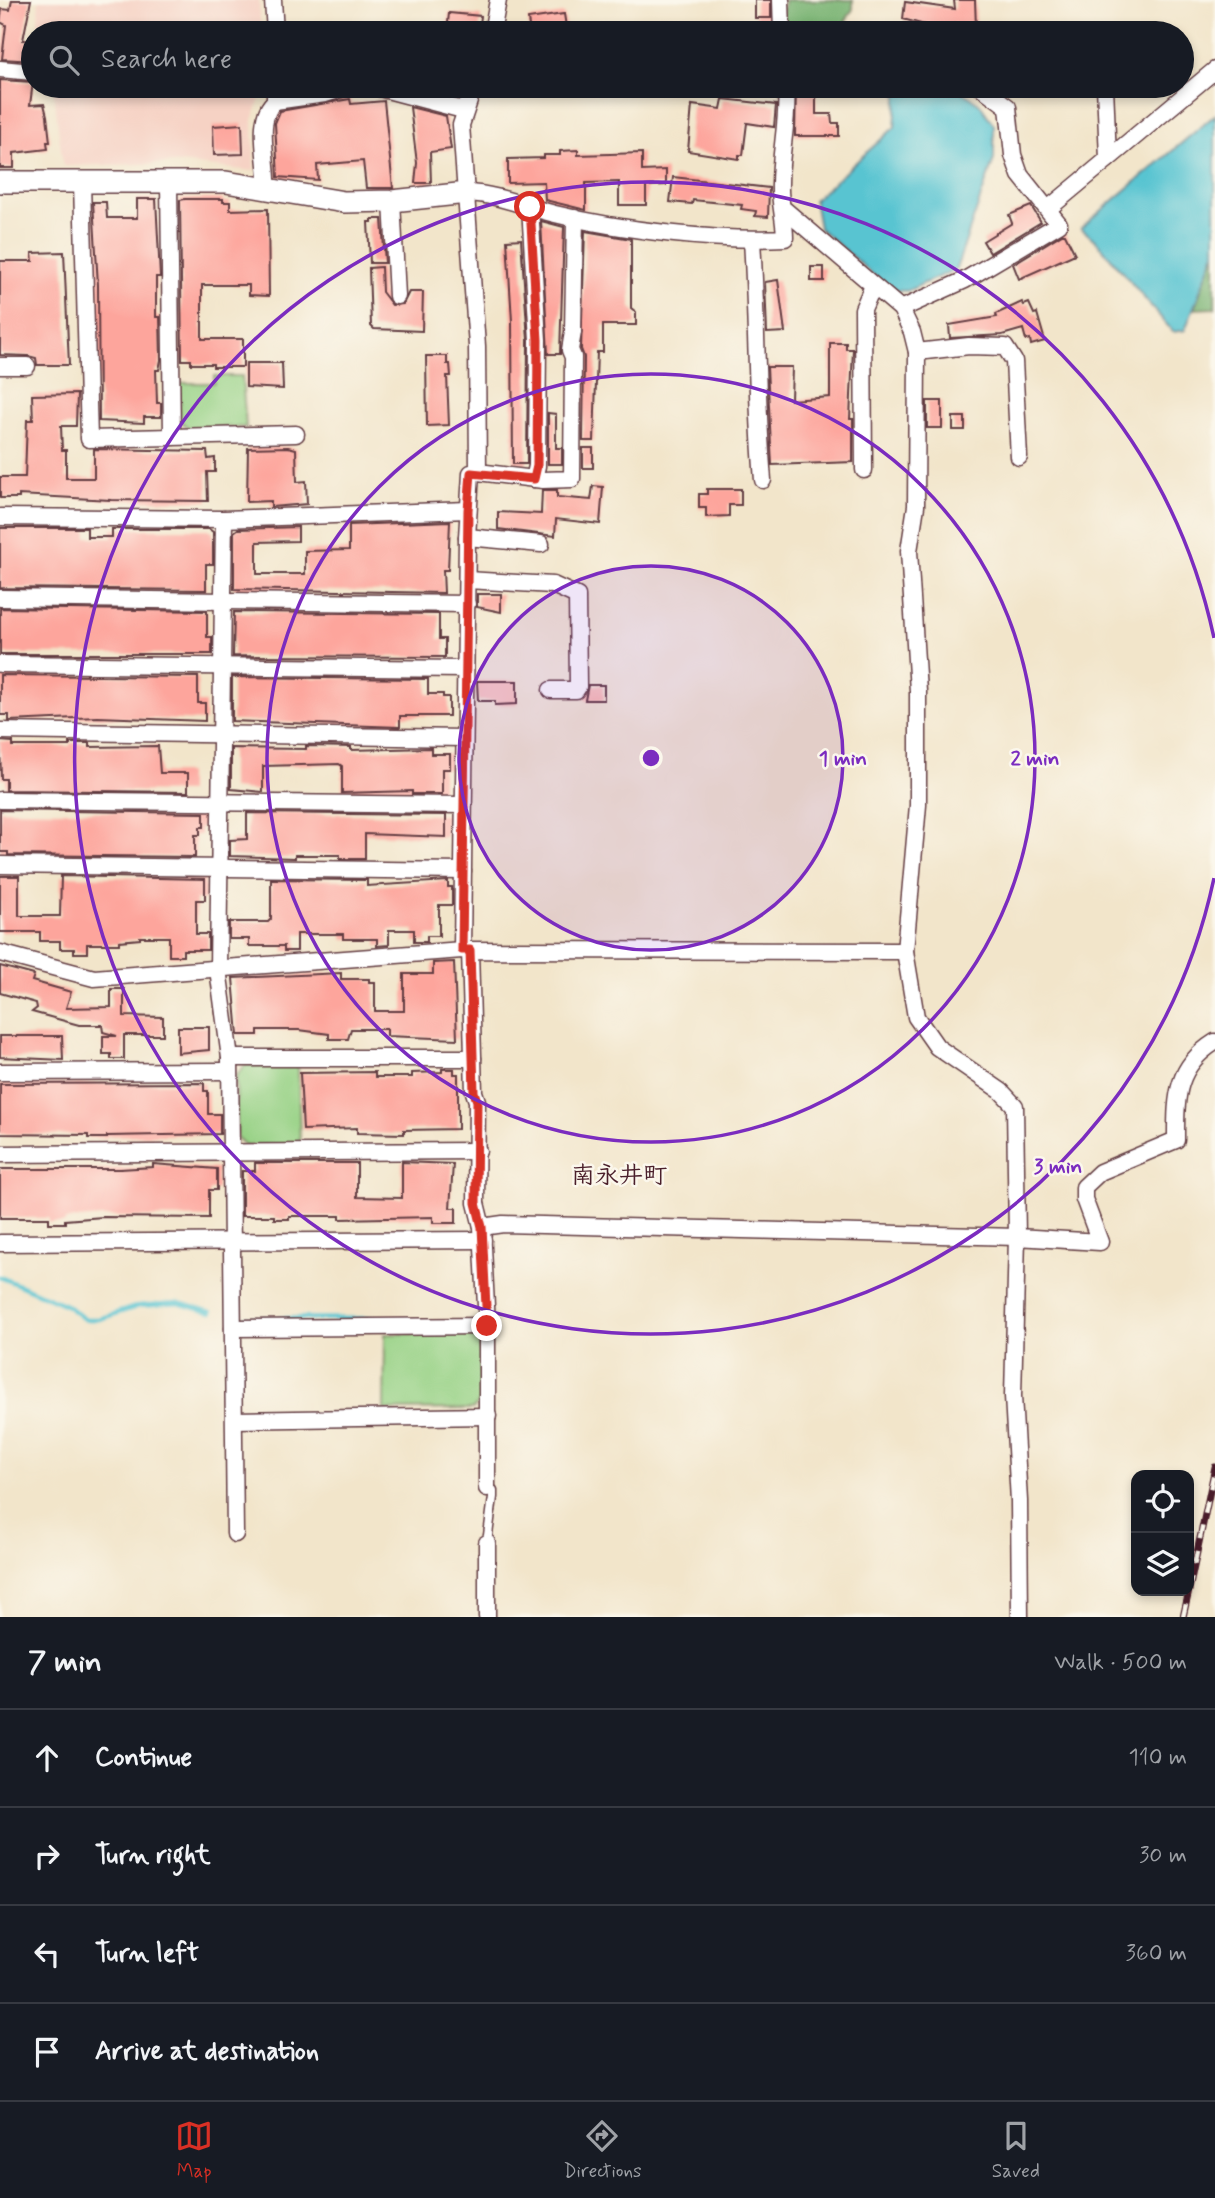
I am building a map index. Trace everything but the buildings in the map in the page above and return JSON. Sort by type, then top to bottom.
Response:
[{"type":"street","points":[[273,0],[274,21]]},
{"type":"street","points":[[494,21],[498,0]]},
{"type":"street","points":[[781,0],[782,21]]},
{"type":"street","points":[[0,69],[21,71]]},
{"type":"street","points":[[1194,87],[1215,70]]},
{"type":"street","points":[[267,188],[264,122],[273,98]]},
{"type":"street","points":[[418,98],[463,110]]},
{"type":"street","points":[[468,98],[461,125],[477,346],[478,472]]},
{"type":"street","points":[[0,182],[226,182],[344,202],[484,193],[575,218],[752,240],[785,238],[785,210],[779,185],[784,151],[786,98]]},
{"type":"street","points":[[901,309],[965,280],[1059,224],[1020,175],[1013,155],[1008,107],[996,98]]},
{"type":"street","points":[[1105,98],[1108,159]]},
{"type":"street","points":[[1048,209],[1181,98]]},
{"type":"street","points":[[169,182],[172,437]]},
{"type":"street","points":[[82,183],[89,439],[296,434]]},
{"type":"street","points":[[392,201],[397,296]]},
{"type":"street","points":[[530,207],[538,365],[537,466],[534,479]]},
{"type":"street","points":[[785,210],[901,309],[917,352],[916,506],[909,551],[918,691],[918,805],[905,951],[916,1017],[937,1047],[1001,1091],[1015,1106],[1017,1237],[1013,1418],[1019,1501],[1020,1617]]},
{"type":"street","points":[[487,1488],[487,1326],[483,1234],[476,1203],[478,1151],[463,871],[468,510],[471,473],[534,479],[572,479],[573,357],[570,343],[573,332],[575,218]]},
{"type":"street","points":[[752,240],[758,343],[756,404],[763,480]]},
{"type":"street","points":[[864,470],[863,309],[873,286]]},
{"type":"street","points":[[917,352],[970,346],[1005,347],[1014,361],[1019,457]]},
{"type":"street","points":[[0,366],[27,366]]},
{"type":"street","points":[[0,517],[224,519],[468,510]]},
{"type":"street","points":[[224,519],[218,969],[229,1065],[235,1534]]},
{"type":"street","points":[[467,537],[541,544]]},
{"type":"street","points":[[467,580],[553,585],[577,596],[578,687],[576,690],[551,690]]},
{"type":"street","points":[[0,598],[467,604]]},
{"type":"street","points":[[0,664],[465,669]]},
{"type":"street","points":[[0,731],[464,738]]},
{"type":"street","points":[[0,800],[463,805]]},
{"type":"street","points":[[0,865],[463,871]]},
{"type":"street","points":[[0,953],[94,978],[466,950],[905,951]]},
{"type":"street","points":[[0,1243],[230,1241],[483,1234],[502,1224],[1017,1237],[1100,1242],[1084,1199],[1084,1187],[1100,1172],[1176,1140],[1176,1096],[1183,1074],[1203,1050],[1215,1042]]},
{"type":"street","points":[[0,1072],[473,1058]]},
{"type":"street","points":[[0,1154],[478,1151]]},
{"type":"street","points":[[233,1328],[487,1326]]},
{"type":"street","points":[[235,1420],[488,1416]]},
{"type":"street","points":[[487,1543],[487,1617]]},
{"type":"lane","points":[[487,1488],[493,1490],[487,1543]]},
{"type":"shaded area","points":[[39,0],[259,0],[260,21],[38,21]]},
{"type":"shaded area","points":[[54,98],[260,98],[253,120],[254,171],[179,163],[63,166]]},
{"type":"green space","points":[[784,0],[853,0],[853,9],[846,21],[782,21]]},
{"type":"green space","points":[[1215,252],[1215,308],[1194,309]]},
{"type":"green space","points":[[214,376],[242,376],[246,427],[189,428],[179,420],[180,383],[214,383]]},
{"type":"green space","points":[[245,1065],[298,1066],[300,1145],[245,1145],[237,1138],[236,1076]]},
{"type":"green space","points":[[472,1333],[480,1340],[480,1402],[473,1409],[384,1410],[385,1334]]},
{"type":"water","points":[[897,98],[971,98],[979,103],[994,125],[994,159],[956,269],[907,291],[891,290],[819,228],[814,200],[895,127]]},
{"type":"water","points":[[1215,115],[1215,252],[1185,330],[1173,332],[1097,242],[1081,228]]},
{"type":"waterway","points":[[0,1277],[66,1305],[84,1319],[99,1319],[139,1306],[178,1303],[211,1312]]},
{"type":"waterway","points":[[246,1318],[385,1319]]},
{"type":"railway","points":[[1194,1566],[1215,1467]]},
{"type":"railway","points":[[1183,1617],[1188,1596]]},
{"type":"district","name":"南永井町","points":[[619,1175]]},
{"type":"route","points":[[487,1326],[482,1227],[476,1203],[477,1101],[474,1092],[470,950],[462,950],[468,510],[471,473],[534,479],[537,466],[538,340],[530,207]]}]
